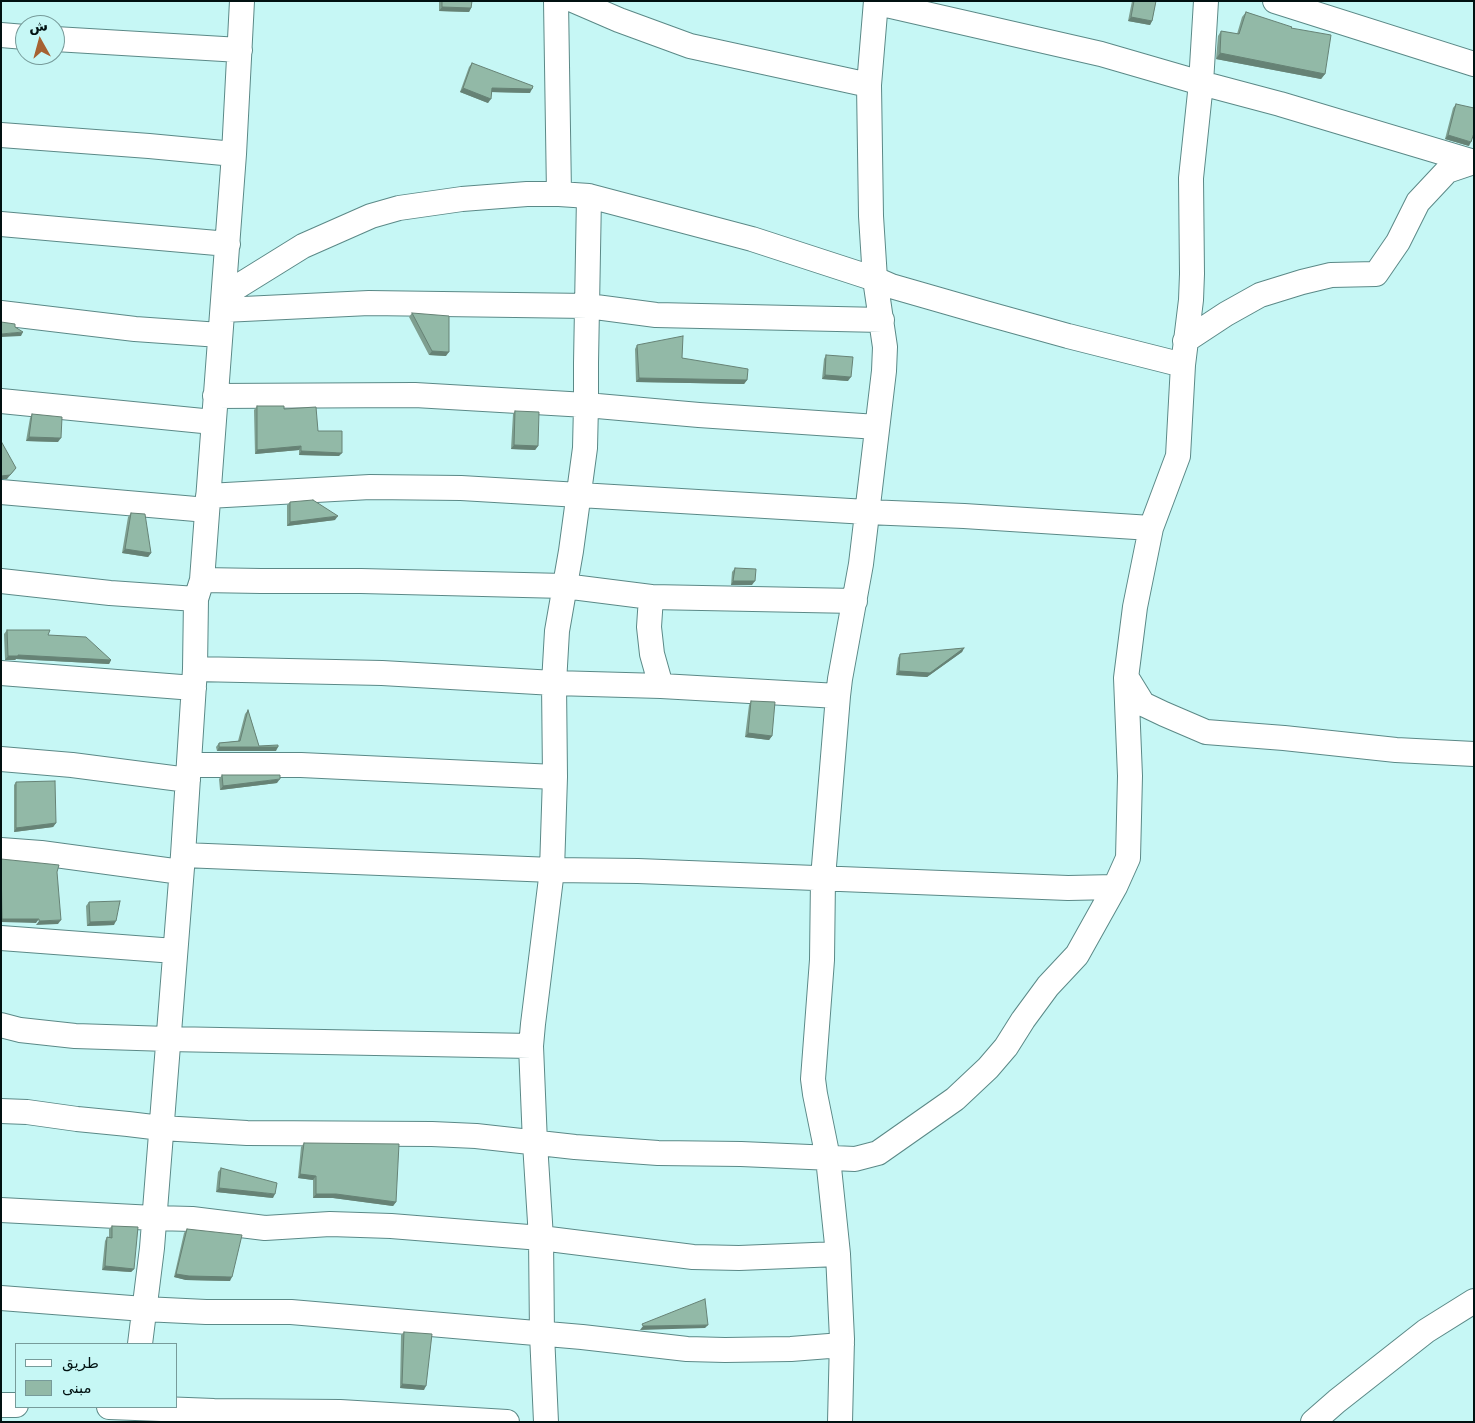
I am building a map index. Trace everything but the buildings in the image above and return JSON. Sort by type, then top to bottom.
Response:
[{"type":"street","points":[[140,1343],[152,1248],[182,863],[199,589],[228,244],[242,1]]},
{"type":"street","points":[[556,1],[559,194]]},
{"type":"street","points":[[576,1],[619,20],[690,46],[869,85]]},
{"type":"street","points":[[840,1422],[842,1345],[838,1254],[828,1158],[815,1094],[814,1079],[822,960],[823,878],[838,696],[862,564],[884,372],[885,347],[875,278],[871,216],[869,85],[876,1],[890,6],[1101,54],[1201,84],[1280,104],[1474,162],[1447,171],[1418,202],[1398,242],[1376,274],[1331,275],[1260,295],[1226,314],[1185,341]]},
{"type":"street","points":[[1,1111],[27,1112],[161,1128],[247,1133],[432,1134],[476,1136],[658,1153],[741,1154],[855,1159],[878,1153],[955,1099],[988,1068],[1006,1047],[1048,986],[1077,955],[1116,887],[1128,858],[1130,776],[1126,678],[1134,607],[1151,528],[1178,456],[1185,341],[1191,300],[1191,178],[1201,84],[1206,1]]},
{"type":"street","points":[[1275,1],[1474,64]]},
{"type":"street","points":[[1,35],[15,36]]},
{"type":"street","points":[[65,39],[240,50]]},
{"type":"street","points":[[1,135],[234,154]]},
{"type":"street","points":[[223,303],[303,246],[371,216],[399,208],[462,199],[527,194],[559,194],[589,196],[752,239],[875,278],[891,286],[994,316],[1183,365]]},
{"type":"street","points":[[546,1422],[532,1046],[552,870],[555,777],[554,683],[557,631],[585,448],[589,196]]},
{"type":"street","points":[[1,224],[228,244]]},
{"type":"street","points":[[223,303],[369,302],[588,306],[656,315],[882,320]]},
{"type":"street","points":[[1,313],[135,329],[220,335]]},
{"type":"street","points":[[215,396],[415,395],[586,405],[698,415],[877,427]]},
{"type":"street","points":[[1,401],[213,422]]},
{"type":"street","points":[[1,492],[207,503],[370,487],[461,488],[1151,528]]},
{"type":"street","points":[[1,582],[110,594],[361,581],[564,586],[651,597],[855,601]]},
{"type":"street","points":[[651,597],[650,627],[652,654],[661,686]]},
{"type":"street","points":[[1,673],[194,678],[382,673],[838,696]]},
{"type":"street","points":[[1126,678],[1143,704],[1206,732],[1396,750],[1474,754]]},
{"type":"street","points":[[1,759],[188,772],[301,765],[555,777]]},
{"type":"street","points":[[1,850],[182,863],[638,870],[1068,888],[1116,887]]},
{"type":"street","points":[[1,938],[175,951]]},
{"type":"street","points":[[1,1025],[20,1030],[74,1036],[168,1040],[532,1046]]},
{"type":"street","points":[[1,1210],[154,1218],[192,1218],[265,1228],[330,1224],[391,1226],[540,1238],[693,1257],[739,1258],[838,1254]]},
{"type":"street","points":[[1,1298],[206,1312],[291,1312],[687,1349],[791,1349],[842,1345]]},
{"type":"street","points":[[1313,1422],[1336,1401],[1426,1331],[1474,1302]]},
{"type":"street","points":[[1,1405],[15,1405]]},
{"type":"street","points":[[132,1422],[134,1408]]},
{"type":"street","points":[[154,1408],[214,1411],[340,1412],[508,1422]]}]
